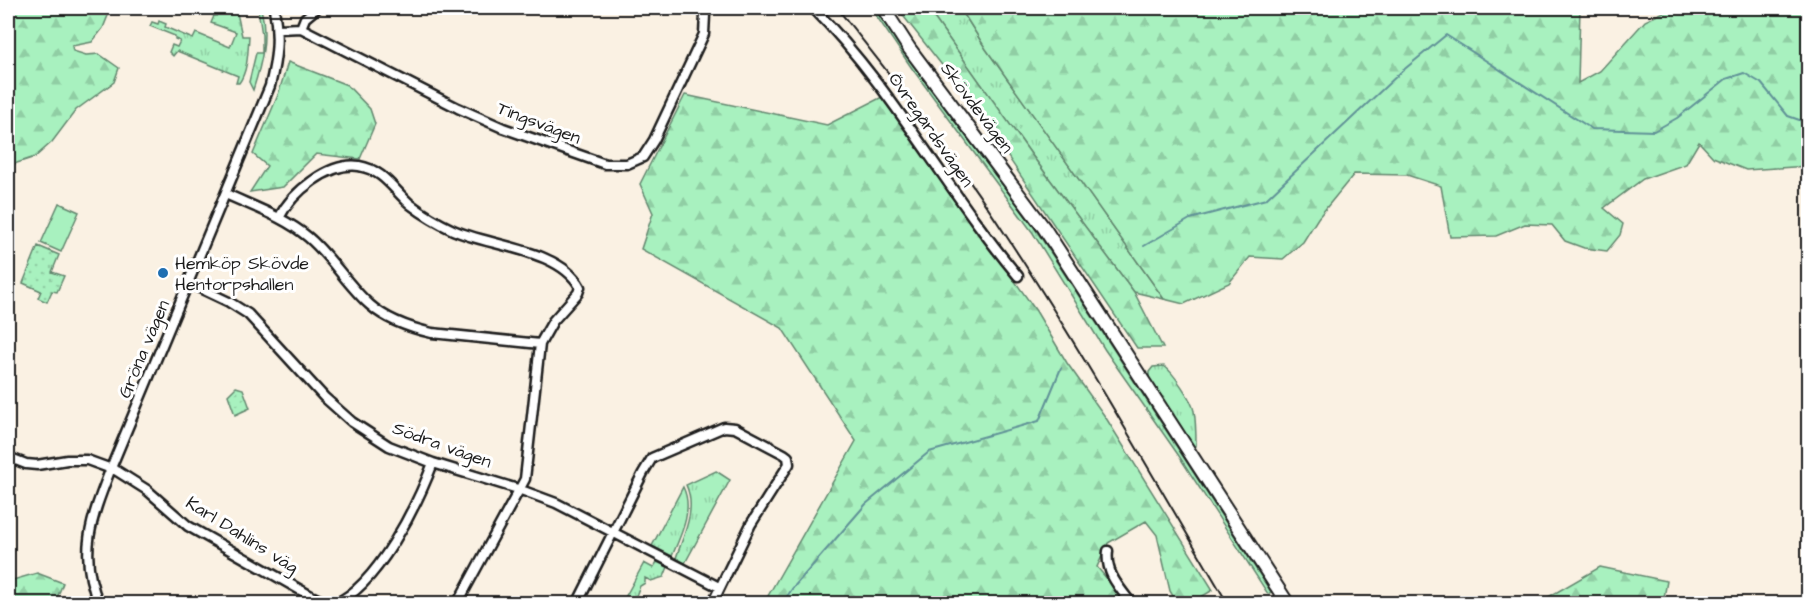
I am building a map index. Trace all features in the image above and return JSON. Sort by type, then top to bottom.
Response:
[{"type":"main road","name":"Skövdevägen","points":[[884,8],[909,48],[1044,228],[1288,603]]},
{"type":"street","name":"Gröna vägen","points":[[99,603],[90,576],[87,543],[94,512],[270,86],[278,54],[278,29],[274,8]]},
{"type":"street","points":[[301,28],[305,18],[317,8]]},
{"type":"street","name":"Tingsvägen","points":[[278,29],[301,28],[458,108],[503,128],[605,164],[627,164],[643,157],[659,130],[704,34],[705,15],[701,8]]},
{"type":"street","name":"Övregårdsvägen","points":[[813,8],[843,38],[878,83],[993,245],[1018,276]]},
{"type":"street","points":[[279,218],[287,206],[310,183],[328,170],[342,166],[359,166],[389,181],[409,202],[436,222],[455,231],[551,261],[576,280],[580,286],[578,293],[553,321],[540,344],[525,478],[521,490],[457,603]]},
{"type":"street","points":[[226,194],[296,228],[319,247],[370,306],[400,324],[432,333],[540,344]]},
{"type":"street","name":"Södra vägen","points":[[189,283],[248,314],[324,398],[352,423],[389,446],[433,463],[556,503],[719,587]]},
{"type":"street","points":[[577,603],[652,458],[724,427],[735,428],[784,454],[789,464],[751,524],[712,603]]},
{"type":"street","name":"Karl Dahlins väg","points":[[8,457],[26,464],[37,465],[77,459],[111,468],[147,489],[188,526],[311,596],[328,603]]},
{"type":"street","points":[[334,603],[347,597],[382,560],[407,522],[433,463]]},
{"type":"street","points":[[1108,551],[1108,567],[1112,577],[1132,603]]},
{"type":"green space","points":[[8,8],[111,8],[103,28],[92,42],[72,46],[73,51],[86,55],[99,54],[119,68],[114,82],[76,110],[52,142],[35,157],[8,166]]},
{"type":"green space","points":[[206,8],[216,16],[217,12],[209,8],[236,8],[242,36],[249,36],[246,67],[239,83],[236,83],[238,76],[177,51],[173,56],[169,52],[172,45],[177,47],[180,41],[175,39],[175,36],[150,26],[152,22],[158,24],[159,21],[166,24],[165,27],[193,39],[196,33],[230,47],[236,32],[211,23],[214,16],[205,10]]},
{"type":"green space","points":[[251,8],[261,8],[264,29],[262,52],[262,35],[258,9],[252,10]]},
{"type":"green space","points":[[871,8],[874,8],[926,83],[1034,227],[1271,592],[1268,594],[1179,456],[1105,350],[1033,233],[911,67]]},
{"type":"green space","points":[[897,8],[927,8],[1031,154],[1134,292],[1163,348],[1137,348],[971,102]]},
{"type":"green space","points":[[927,8],[960,8],[986,49],[1164,299],[1134,292],[1031,154]]},
{"type":"green space","points":[[960,8],[1580,8],[1578,83],[1600,71],[1645,21],[1672,8],[1808,8],[1808,166],[1746,170],[1713,157],[1699,142],[1686,164],[1643,179],[1604,208],[1623,224],[1620,235],[1607,251],[1584,248],[1565,241],[1552,225],[1525,224],[1496,236],[1450,237],[1441,186],[1407,175],[1354,174],[1318,218],[1303,242],[1283,259],[1250,257],[1229,283],[1184,304],[1164,299],[986,49]]},
{"type":"green space","points":[[256,53],[262,53],[261,59],[253,90],[249,82]]},
{"type":"green space","points":[[288,62],[347,85],[370,109],[375,124],[360,159],[316,154],[283,187],[250,192],[267,166],[253,154],[278,95]]},
{"type":"green space","points":[[685,95],[827,125],[884,96],[1036,311],[1213,590],[1191,603],[1177,603],[1170,591],[1157,535],[1146,521],[1108,543],[1097,567],[1127,603],[764,603],[856,441],[782,328],[641,249],[653,213],[640,184]]},
{"type":"green space","points":[[59,203],[79,212],[61,252],[41,243]]},
{"type":"green space","points":[[38,246],[59,255],[52,272],[64,276],[57,292],[52,291],[47,302],[38,298],[41,291],[23,283]]},
{"type":"green space","points":[[1164,366],[1177,380],[1193,406],[1196,428],[1196,446],[1194,447],[1149,378],[1149,372],[1153,367]]},
{"type":"green space","points":[[236,387],[243,389],[250,408],[235,415],[228,395]]},
{"type":"green space","points":[[716,471],[730,480],[685,563],[676,558],[690,512],[686,485]]},
{"type":"green space","points":[[683,487],[687,513],[672,556],[652,546]]},
{"type":"green space","points":[[657,562],[668,567],[664,577],[651,581],[645,578],[645,583],[640,586],[633,603],[622,603],[644,563],[653,568]]},
{"type":"green space","points":[[1600,567],[1667,581],[1663,603],[1538,603]]},
{"type":"green space","points":[[37,573],[63,583],[55,603],[8,603],[8,579],[13,580]]},
{"type":"waterway","points":[[1144,246],[1190,219],[1266,199],[1401,72],[1446,35],[1592,129],[1654,131],[1677,118],[1726,79],[1744,73],[1761,83],[1788,116],[1808,123]]},
{"type":"waterway","points":[[782,604],[792,589],[866,504],[929,452],[1039,421],[1061,368]]},
{"type":"railway","points":[[837,8],[945,147],[986,205],[1091,371],[1228,604]]},
{"type":"place","name":"Hemköp Skövde Hentorpshallen","points":[[163,273]]}]
